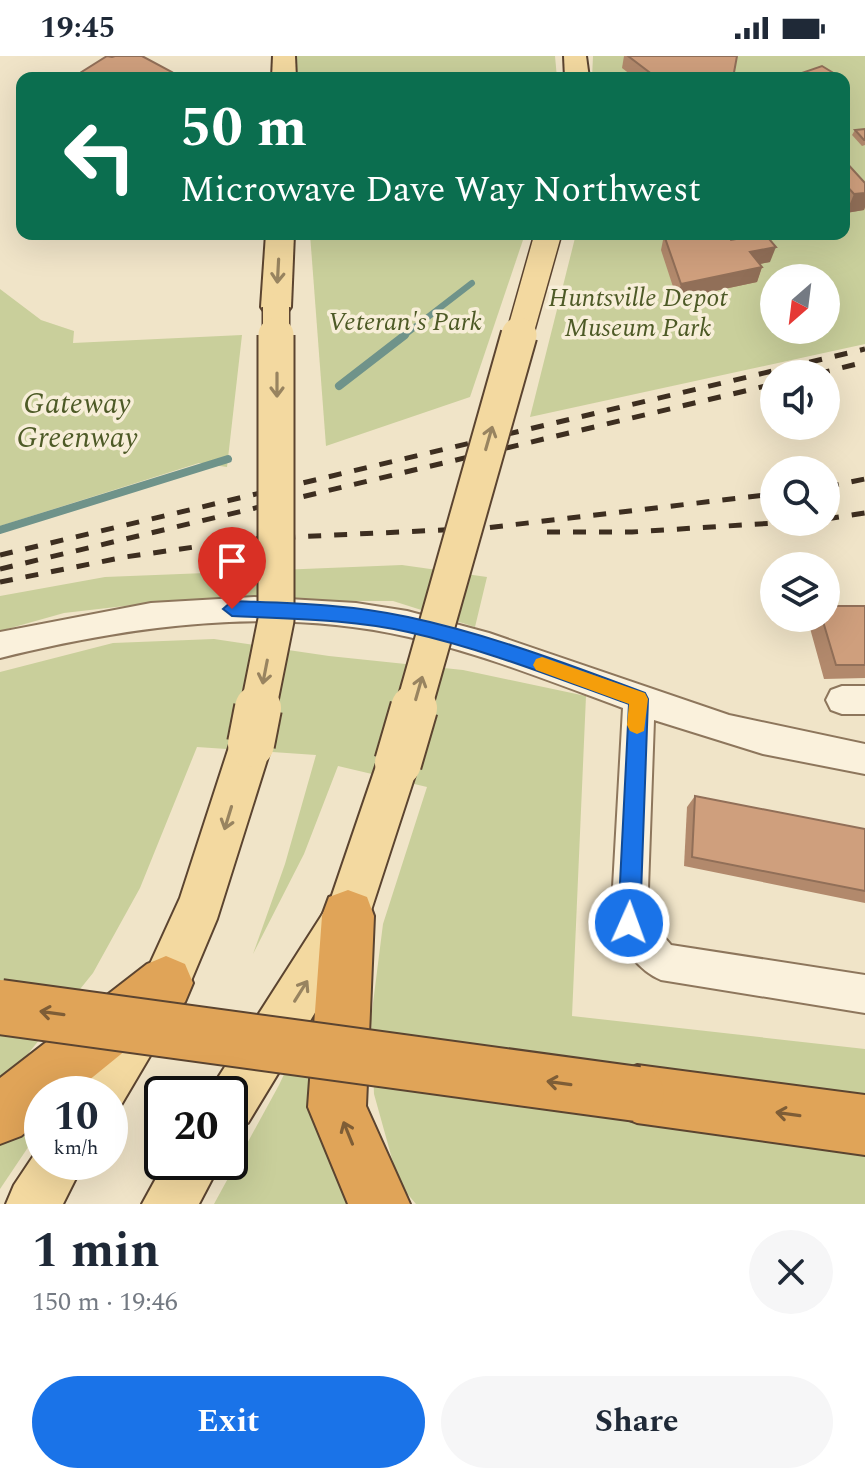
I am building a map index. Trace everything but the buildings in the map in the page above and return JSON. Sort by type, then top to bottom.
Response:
[{"type":"highway","points":[[348,916],[337,1107],[379,1204]]},
{"type":"highway","points":[[0,1115],[166,983]]},
{"type":"highway","points":[[0,1007],[865,1125]]},
{"type":"main road","points":[[110,1076],[166,983],[201,903],[251,744],[276,620],[276,307],[280,240]]},
{"type":"main road","points":[[248,1076],[348,916],[398,763],[546,240]]},
{"type":"main road","points":[[33,1204],[47,1180]]},
{"type":"main road","points":[[169,1204],[184,1180]]},
{"type":"street","points":[[0,645],[133,617],[232,609],[326,612],[407,624],[502,650],[741,734],[800,749],[865,759]]},
{"type":"street","points":[[639,699],[629,923],[661,962],[865,994]]},
{"type":"green space","points":[[295,56],[555,56],[556,72],[294,72]]},
{"type":"green space","name":"Huntsville Depot Museum Park","points":[[593,56],[865,56],[865,344],[792,360],[760,360],[760,367],[530,417],[574,240],[850,240],[850,72],[592,72]]},
{"type":"green space","name":"Veteran's Park","points":[[310,240],[523,240],[470,397],[326,446]]},
{"type":"green space","name":"Gateway Greenway","points":[[0,289],[41,320],[74,331],[73,343],[242,335],[227,467],[199,463],[0,526]]},
{"type":"green space","points":[[402,565],[487,577],[475,627],[393,601],[168,601],[64,613],[0,631],[0,596],[105,577]]},
{"type":"green space","points":[[214,639],[329,656],[463,670],[586,696],[572,1016],[865,1049],[865,1204],[416,1204],[399,1184],[374,1094],[371,1019],[383,924],[427,787],[338,766],[304,854],[253,954],[285,864],[316,755],[197,747],[140,888],[93,973],[19,1065],[0,1077],[0,672],[113,643]]},
{"type":"green space","points":[[316,1007],[351,1204],[214,1204],[227,1180],[248,1180],[248,1142]]},
{"type":"green space","points":[[24,1127],[24,1153],[0,1189],[0,1143]]},
{"type":"waterway","points":[[402,337],[472,283]]},
{"type":"waterway","points":[[339,386],[405,335]]},
{"type":"waterway","points":[[0,530],[228,459]]},
{"type":"railway","points":[[0,555],[865,349]]},
{"type":"railway","points":[[840,368],[865,362]]},
{"type":"railway","points":[[0,569],[760,387]]},
{"type":"railway","points":[[840,484],[865,479]]},
{"type":"railway","points":[[0,582],[125,557],[250,539],[485,528],[760,496]]},
{"type":"railway","points":[[840,517],[865,513]]},
{"type":"railway","points":[[547,532],[632,532],[760,524]]},
{"type":"slow traffic","points":[[542,665],[639,699],[637,725]]},
{"type":"route","points":[[232,609],[326,612],[407,624],[502,650],[639,699],[629,923]]}]
